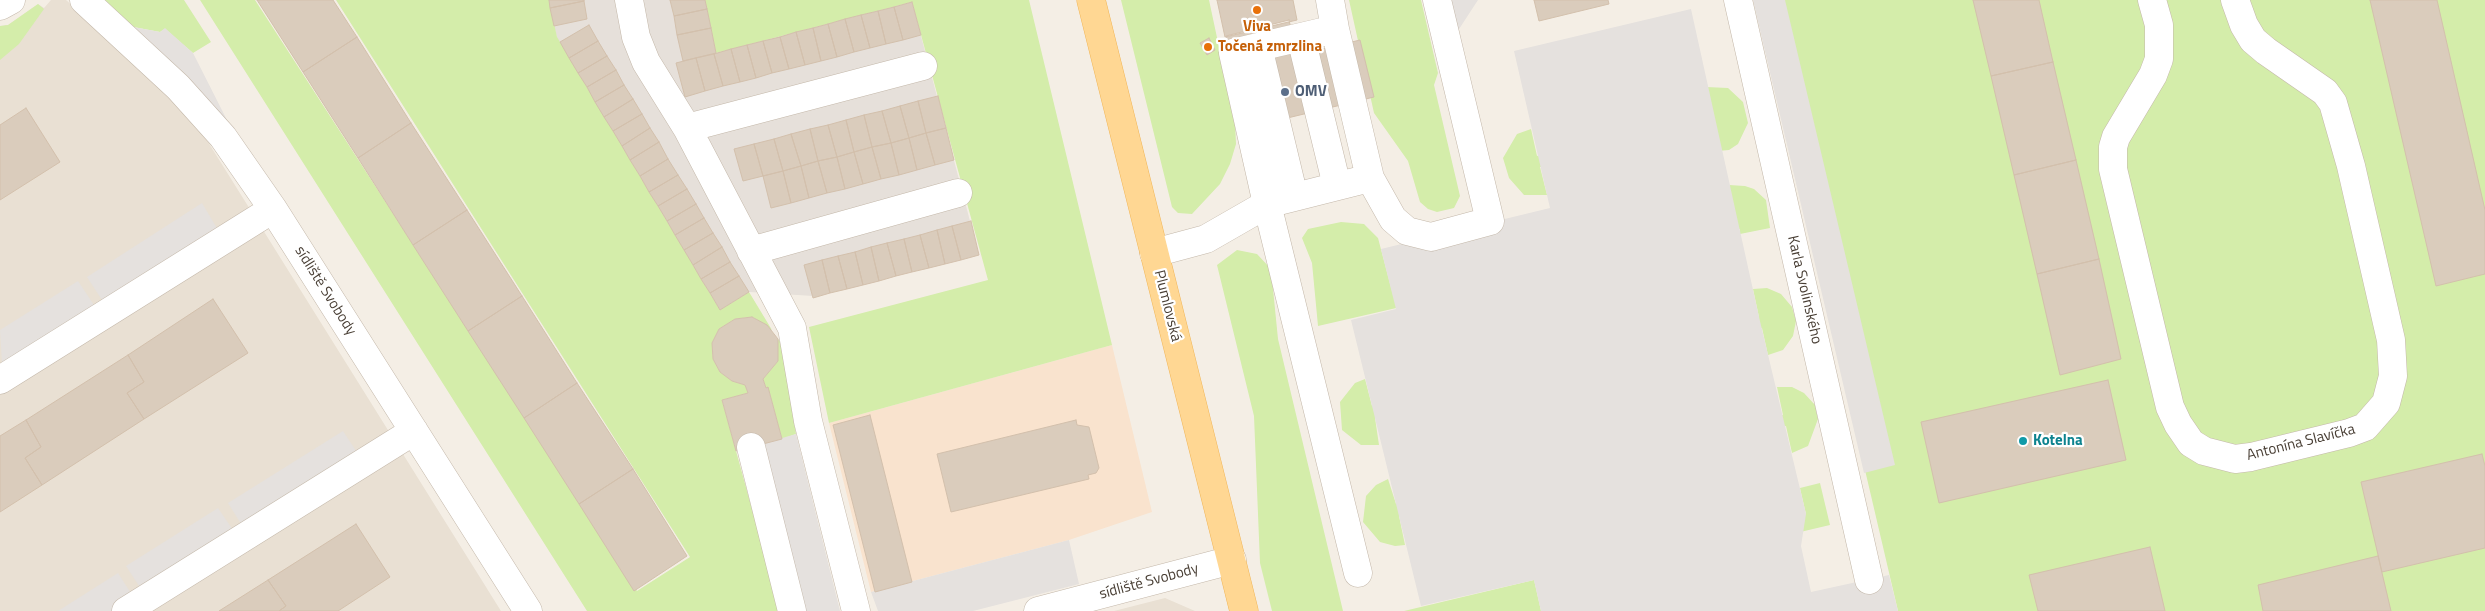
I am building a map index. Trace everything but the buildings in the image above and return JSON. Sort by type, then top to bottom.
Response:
[{"type":"main road","name":"Plumlovská","points":[[1091,0],[1244,611]]},
{"type":"street","points":[[0,6],[11,0]]},
{"type":"street","name":"sídliště Svobody","points":[[84,0],[178,87],[223,137],[273,209],[528,611]]},
{"type":"street","points":[[629,0],[636,37],[646,62],[687,128],[792,328],[808,421],[856,611]]},
{"type":"street","points":[[1330,0],[1370,178],[1393,219],[1407,231],[1431,237],[1490,222],[1437,0]]},
{"type":"street","name":"Karla Svolinského","points":[[1738,0],[1869,580]]},
{"type":"street","name":"Antonína Slavíčka","points":[[2152,0],[2159,25],[2159,59],[2153,76],[2116,137],[2112,152],[2113,169],[2170,407],[2178,424],[2191,443],[2204,451],[2235,459],[2349,434],[2365,427],[2386,403],[2393,376],[2391,340],[2349,158],[2334,102],[2325,92],[2253,40],[2244,25],[2234,0]]},
{"type":"street","points":[[1335,29],[1233,53],[1267,204],[1312,377],[1358,573]]},
{"type":"street","points":[[1301,38],[1338,186]]},
{"type":"street","points":[[1258,47],[1294,197]]},
{"type":"street","points":[[687,128],[922,66]]},
{"type":"street","points":[[1154,253],[1206,239],[1267,204],[1370,178]]},
{"type":"street","points":[[751,251],[958,193]]},
{"type":"street","points":[[0,380],[273,209]]},
{"type":"street","points":[[126,611],[414,431]]},
{"type":"street","points":[[751,447],[792,611]]},
{"type":"street","name":"sídliště Svobody","points":[[1038,611],[1232,560]]},
{"type":"shaded area","points":[[51,0],[66,0],[138,64],[203,134],[501,611],[0,611],[0,26],[8,25],[38,4],[44,8]]},
{"type":"shaded area","points":[[548,0],[704,0],[716,53],[912,2],[979,255],[813,296],[749,292],[720,310],[558,42]]},
{"type":"shaded area","points":[[1437,0],[1478,0],[1448,46]]},
{"type":"shaded area","points":[[1753,0],[1785,0],[1895,465],[1864,473]]},
{"type":"shaded area","points":[[1691,9],[1759,317],[1806,514],[1801,546],[1811,592],[1889,575],[1898,611],[1541,611],[1534,580],[1421,606],[1351,320],[1396,309],[1381,249],[1550,208],[1514,51]]},
{"type":"shaded area","points":[[128,26],[160,32],[165,28],[193,53],[230,126],[214,106]]},
{"type":"shaded area","points":[[202,203],[218,230],[2,364],[0,330],[78,281],[94,305],[102,300],[87,277]]},
{"type":"shaded area","points":[[1112,345],[1152,512],[1069,540],[871,592],[829,423]]},
{"type":"shaded area","points":[[343,431],[364,463],[126,611],[58,611],[118,573],[134,598],[143,592],[126,566],[218,508],[235,533],[243,527],[228,503]]},
{"type":"shaded area","points":[[796,434],[840,611],[792,611],[751,447]]},
{"type":"shaded area","points":[[1069,540],[1079,584],[973,611],[878,611],[871,592]]},
{"type":"shaded area","points":[[1165,598],[1195,611],[1114,611]]},
{"type":"green space","points":[[100,0],[184,0],[211,42],[193,53],[165,29],[160,32],[128,26]]},
{"type":"green space","points":[[200,0],[255,0],[637,591],[690,557],[336,0],[549,0],[557,37],[720,310],[749,292],[772,330],[752,317],[735,319],[719,329],[712,343],[713,359],[720,372],[732,381],[745,385],[748,393],[722,400],[780,611],[587,611]]},
{"type":"green space","points":[[705,0],[1029,0],[1112,345],[829,423],[809,327],[988,280],[912,2],[716,53]]},
{"type":"green space","points":[[1121,0],[1209,0],[1235,122],[1236,144],[1230,164],[1220,184],[1192,214],[1178,213],[1172,207]]},
{"type":"green space","points":[[1349,0],[1421,0],[1438,73],[1434,85],[1460,196],[1454,208],[1437,212],[1428,209],[1420,202],[1408,161],[1374,113]]},
{"type":"green space","points":[[1755,0],[2485,0],[2485,611],[1898,611]]},
{"type":"green space","points":[[38,4],[44,9],[19,44],[0,60],[0,26],[8,25]]},
{"type":"green space","points":[[1706,87],[1728,88],[1743,102],[1748,123],[1738,144],[1729,150],[1540,167],[1547,195],[1524,195],[1509,178],[1503,158],[1517,134],[1531,129],[1537,156],[1712,115]]},
{"type":"green space","points":[[1729,185],[1745,186],[1754,189],[1766,200],[1770,228],[1740,234],[1740,229],[1318,326],[1312,263],[1302,238],[1308,229],[1341,222],[1364,224],[1378,238],[1393,295],[1735,213]]},
{"type":"green space","points":[[1237,250],[1257,254],[1271,269],[1278,339],[1343,611],[1272,611],[1260,563],[1254,416],[1217,265]]},
{"type":"green space","points":[[1767,288],[1781,294],[1792,307],[1796,321],[1793,336],[1783,350],[1768,355],[1762,328],[1375,418],[1379,445],[1361,445],[1342,430],[1340,402],[1355,383],[1365,379],[1372,406],[1759,317],[1753,289]]},
{"type":"green space","points":[[778,339],[783,346],[796,434],[782,439],[768,388],[766,388],[763,379],[778,361]]},
{"type":"green space","points":[[1777,387],[1792,387],[1804,393],[1815,405],[1818,419],[1808,446],[1792,453],[1786,426],[1399,516],[1405,545],[1395,546],[1380,542],[1363,522],[1366,496],[1376,485],[1388,479],[1396,504],[1783,415]]},
{"type":"green space","points":[[1820,483],[1830,525],[1728,549],[1806,514],[1800,488]]},
{"type":"green space","points":[[1534,580],[1541,611],[1404,611]]},
{"type":"place","name":"Viva","points":[[1257,10]]},
{"type":"place","name":"Točená zmrzlina","points":[[1208,47]]},
{"type":"place","name":"OMV","points":[[1285,92]]},
{"type":"place","name":"Kotelna","points":[[2023,441]]}]
